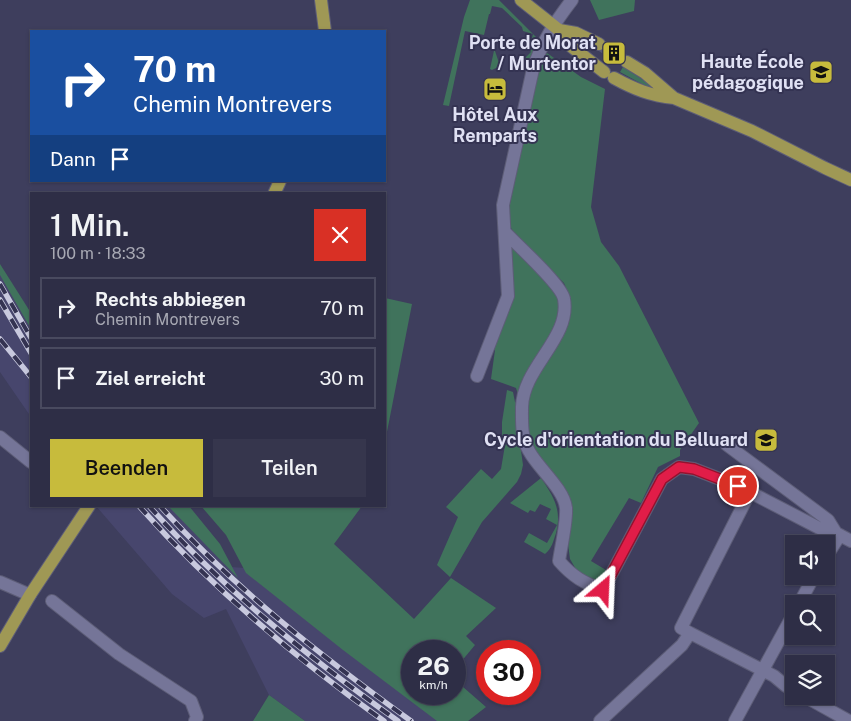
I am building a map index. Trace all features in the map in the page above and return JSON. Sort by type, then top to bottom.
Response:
[{"type":"main road","points":[[321,0],[325,30]]},
{"type":"main road","points":[[521,0],[556,28],[572,47],[609,75],[635,90],[655,96],[674,98],[752,131],[851,180]]},
{"type":"main road","points":[[556,28],[576,32],[599,44]]},
{"type":"main road","points":[[627,62],[645,73],[674,98]]},
{"type":"main road","points":[[0,646],[30,595],[88,507]]},
{"type":"street","points":[[477,376],[508,296],[503,205],[533,69],[539,49],[556,28],[572,0]]},
{"type":"street","points":[[505,232],[554,282],[564,298],[564,315],[556,336],[527,384],[522,404],[523,434],[529,451],[551,479],[566,507],[559,561],[569,572],[583,583],[603,590],[662,479],[679,467],[694,469],[750,492],[820,530],[842,536]]},
{"type":"street","points":[[0,437],[30,461]]},
{"type":"street","points":[[727,445],[828,520],[842,536]]},
{"type":"street","points":[[750,492],[680,628],[764,670],[785,685]]},
{"type":"street","points":[[0,582],[30,595]]},
{"type":"street","points":[[52,601],[119,654],[191,701],[196,717],[195,721]]},
{"type":"street","points":[[735,721],[785,630]]},
{"type":"street","points":[[600,721],[682,646],[690,633]]},
{"type":"street","points":[[820,705],[849,721]]},
{"type":"shaded area","points":[[0,267],[30,316],[30,416],[0,372]]},
{"type":"shaded area","points":[[97,507],[183,507],[231,567],[259,569],[401,645],[401,705],[425,705],[445,721],[305,721],[269,695],[226,609],[204,618],[172,594]]},
{"type":"green space","points":[[470,0],[499,0],[533,34],[523,31],[522,27],[502,8],[492,6],[484,35],[465,31],[449,106],[443,105],[464,17]]},
{"type":"green space","points":[[590,0],[635,0],[634,11],[599,20]]},
{"type":"green space","points":[[533,34],[536,37],[536,44],[529,61],[524,59],[531,52],[529,49]]},
{"type":"green space","points":[[497,37],[495,51],[500,66],[492,70],[490,69]]},
{"type":"green space","points":[[547,53],[581,77],[605,89],[591,207],[601,242],[619,266],[699,423],[680,450],[680,456],[658,467],[641,503],[629,498],[591,561],[606,570],[602,577],[595,580],[585,577],[577,571],[570,559],[568,544],[570,510],[532,447],[528,430],[527,401],[569,295],[564,283],[515,235],[510,226],[508,213],[535,82]]},
{"type":"green space","points":[[623,67],[665,94],[620,72]]},
{"type":"green space","points":[[510,250],[516,250],[548,281],[556,293],[558,304],[557,317],[547,346],[519,397],[516,388],[491,379],[495,350],[493,349]]},
{"type":"green space","points":[[0,264],[30,311],[30,327],[0,275]]},
{"type":"green space","points":[[386,298],[412,304],[386,437]]},
{"type":"green space","points":[[507,390],[513,392],[515,402],[518,404],[517,422],[523,465],[521,474],[517,482],[482,522],[450,577],[437,565],[458,517],[446,507],[481,469],[492,479],[501,469],[505,445],[502,438],[502,422]]},
{"type":"green space","points":[[541,478],[556,504],[558,517],[558,525],[553,542],[545,554],[524,542],[529,533],[547,543],[557,525],[546,519],[551,509],[540,504],[535,512],[530,510],[528,513],[510,503]]},
{"type":"green space","points":[[169,507],[190,507],[220,544],[238,578]]},
{"type":"green space","points":[[202,507],[361,507],[334,544],[414,619],[451,578],[496,608],[466,636],[475,645],[466,656],[466,640],[401,640],[401,694],[246,573],[226,535]]},
{"type":"green space","points":[[466,690],[476,698],[476,705],[484,705],[486,707],[468,721],[437,721],[416,705],[466,705]]},
{"type":"green space","points":[[269,695],[305,721],[253,721]]},
{"type":"tunnel","points":[[599,44],[627,62]]},
{"type":"railway","points":[[0,284],[30,336]]},
{"type":"railway","points":[[0,300],[30,351]]},
{"type":"railway","points":[[0,339],[30,376]]},
{"type":"railway","points":[[140,507],[196,565],[256,621],[318,672],[384,721]]},
{"type":"railway","points":[[150,507],[206,566],[268,621],[299,647],[398,721]]},
{"type":"railway","points":[[161,507],[218,565],[280,620],[344,672],[411,721]]},
{"type":"place","name":"Porte de Morat / Murtentor","points":[[614,53]]},
{"type":"place","name":"Haute École pédagogique","points":[[821,72]]},
{"type":"place","name":"Hôtel Aux Remparts","points":[[495,89]]},
{"type":"place","name":"Cycle d'orientation du Belluard","points":[[766,440]]},
{"type":"route","points":[[603,590],[662,479],[679,467],[694,469],[738,486]]}]
